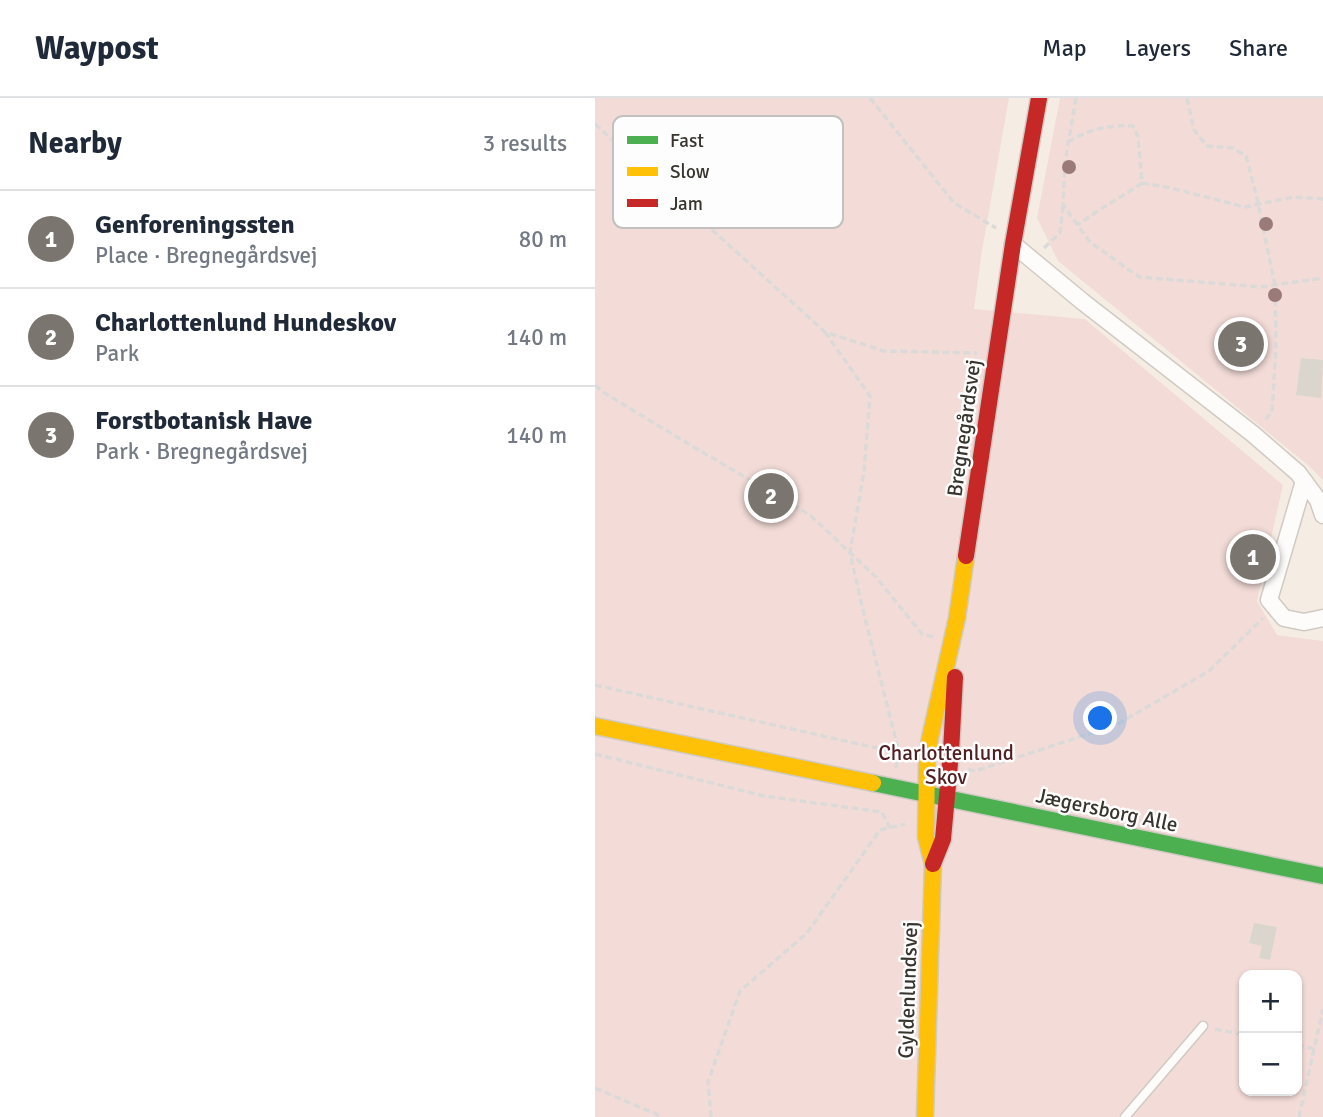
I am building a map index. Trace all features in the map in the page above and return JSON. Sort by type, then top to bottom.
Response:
[{"type":"street","name":"Bregnegårdsvej","points":[[927,794],[930,738],[957,618],[1013,244],[1039,98]]},
{"type":"street","points":[[1013,244],[1252,434],[1298,473],[1321,505]]},
{"type":"street","points":[[1304,481],[1269,600],[1284,618],[1304,622],[1323,618]]},
{"type":"street","name":"Bregnegårdsvej","points":[[947,799],[957,618]]},
{"type":"street","name":"Jægersborg Alle","points":[[595,726],[1323,876]]},
{"type":"street","name":"Gyldenlundsvej","points":[[925,1117],[933,864],[926,837],[927,794]]},
{"type":"street","name":"Gyldenlundsvej","points":[[933,864],[943,839],[947,799]]},
{"type":"lane","points":[[1125,1117],[1203,1026]]},
{"type":"path","points":[[870,98],[954,203],[995,227],[1013,244]]},
{"type":"path","points":[[1027,256],[1047,247],[1060,233],[1065,162],[1076,98]]},
{"type":"path","points":[[1187,98],[1194,130],[1207,146],[1233,148],[1245,156],[1275,285],[1276,347],[1272,412],[1252,434]]},
{"type":"path","points":[[595,124],[613,140]]},
{"type":"path","points":[[1068,142],[1081,133],[1102,128],[1133,126],[1138,138],[1142,183]]},
{"type":"path","points":[[1078,225],[1142,183],[1245,206],[1293,197],[1323,199]]},
{"type":"path","points":[[1063,205],[1090,242],[1139,277],[1261,287],[1323,278]]},
{"type":"path","points":[[710,228],[825,332],[870,396],[864,471],[851,553],[899,752]]},
{"type":"path","points":[[825,332],[884,351],[997,354]]},
{"type":"path","points":[[595,385],[692,446],[810,514],[876,578],[922,634],[952,642]]},
{"type":"path","points":[[950,765],[975,771],[1116,724],[1209,671],[1269,612],[1276,609]]},
{"type":"path","points":[[595,685],[927,759]]},
{"type":"path","points":[[595,754],[764,796],[882,812],[890,828]]},
{"type":"path","points":[[711,1117],[708,1082],[740,991],[807,933],[880,830],[911,823],[926,827]]},
{"type":"path","points":[[1299,1117],[1323,1009]]},
{"type":"path","points":[[1203,1026],[1239,1034]]},
{"type":"path","points":[[1302,1046],[1315,1049]]},
{"type":"path","points":[[595,1088],[663,1117]]},
{"type":"green space","name":"Charlottenlund Skov","points":[[595,98],[1009,98],[974,309],[1085,319],[1283,485],[1257,601],[1277,635],[1323,641],[1323,1117],[595,1117]]},
{"type":"green space","points":[[1060,98],[1323,98],[1323,480],[1058,261],[1037,218]]},
{"type":"building","points":[[1301,358],[1323,360],[1321,398],[1296,395]]},
{"type":"building","points":[[1254,923],[1277,927],[1270,960],[1259,958],[1262,946],[1249,943]]},
{"type":"traffic: fast","points":[[873,783],[1323,876]]},
{"type":"traffic: slow","points":[[925,1117],[933,864],[926,837],[927,759],[957,618],[966,556]]},
{"type":"traffic: slow","points":[[595,726],[873,783]]},
{"type":"traffic: jam","points":[[966,556],[1013,244],[1039,98]]},
{"type":"traffic: jam","points":[[933,864],[943,839],[955,677]]},
{"type":"place","name":"Forstbotanisk Have","points":[[1241,344]]},
{"type":"place","name":"Charlottenlund Hundeskov","points":[[771,496]]},
{"type":"place","name":"Genforeningssten","points":[[1253,557]]}]
